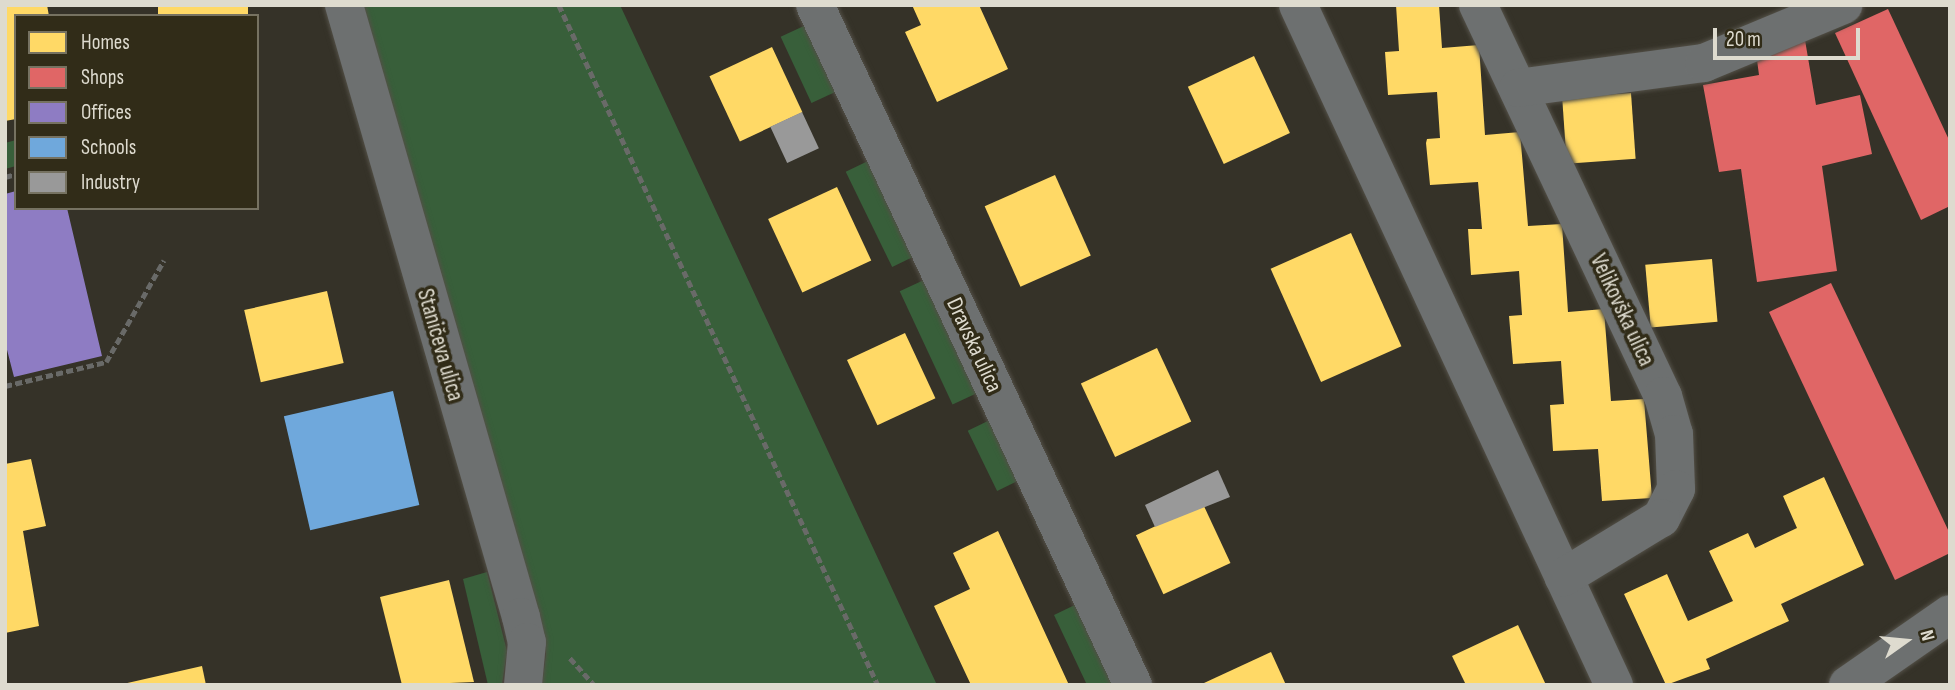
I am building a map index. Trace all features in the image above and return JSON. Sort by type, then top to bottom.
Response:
[{"type":"street","name":"Staničeva ulica","points":[[344,5],[466,435],[521,617],[527,642],[523,685]]},
{"type":"street","name":"Dravska ulica","points":[[815,5],[1133,685]]},
{"type":"street","points":[[1297,5],[1614,685]]},
{"type":"street","name":"Velikovška ulica","points":[[1478,5],[1662,396],[1675,444],[1675,489],[1661,518],[1564,576]]},
{"type":"street","points":[[1518,88],[1704,63],[1843,5]]},
{"type":"street","points":[[1848,685],[1950,614]]},
{"type":"path","points":[[559,5],[878,685]]},
{"type":"path","points":[[5,386],[106,362],[164,260]]},
{"type":"green space","points":[[362,5],[620,5],[937,685],[542,685],[546,654],[541,619]]},
{"type":"green space","points":[[806,25],[837,91],[811,103],[781,37]]},
{"type":"green space","points":[[14,141],[14,167],[5,169],[5,143]]},
{"type":"green space","points":[[870,160],[916,255],[892,267],[846,172]]},
{"type":"green space","points":[[926,279],[979,392],[953,405],[900,291]]},
{"type":"green space","points":[[992,419],[1021,479],[997,491],[968,431]]},
{"type":"green space","points":[[487,572],[507,651],[502,685],[488,685],[463,579]]},
{"type":"green space","points":[[1079,603],[1118,685],[1087,685],[1054,615]]},
{"type":"building: Homes","points":[[5,5],[47,5],[49,14],[14,14],[14,119],[5,121]]},
{"type":"building: Homes","points":[[158,5],[248,5],[248,14],[158,14]]},
{"type":"building: Homes","points":[[912,5],[979,5],[1008,69],[937,102],[905,32],[921,25]]},
{"type":"building: Homes","points":[[1396,5],[1439,5],[1442,48],[1479,45],[1485,135],[1520,132],[1528,226],[1562,224],[1568,312],[1604,309],[1611,401],[1644,399],[1652,498],[1602,501],[1598,449],[1553,451],[1550,405],[1564,404],[1561,361],[1513,364],[1509,316],[1522,315],[1519,271],[1471,275],[1468,229],[1482,229],[1478,182],[1430,185],[1426,143],[1427,139],[1440,138],[1437,92],[1388,95],[1385,52],[1399,51]]},
{"type":"building: Homes","points":[[772,47],[802,112],[740,141],[709,76]]},
{"type":"building: Homes","points":[[1254,56],[1290,133],[1224,164],[1188,87]]},
{"type":"building: Homes","points":[[1631,93],[1636,159],[1567,164],[1562,98]]},
{"type":"building: Homes","points":[[1055,175],[1091,255],[1020,287],[985,206]]},
{"type":"building: Homes","points":[[837,187],[871,260],[802,293],[768,219]]},
{"type":"building: Homes","points":[[1351,233],[1401,346],[1321,382],[1271,269]]},
{"type":"building: Homes","points":[[1712,259],[1717,322],[1651,328],[1645,265]]},
{"type":"building: Homes","points":[[327,291],[344,363],[261,382],[244,310]]},
{"type":"building: Homes","points":[[905,333],[935,398],[877,425],[847,360]]},
{"type":"building: Homes","points":[[1157,348],[1191,421],[1115,457],[1081,383]]},
{"type":"building: Homes","points":[[31,459],[46,526],[23,531],[39,626],[5,633],[5,464]]},
{"type":"building: Homes","points":[[1824,477],[1864,565],[1781,604],[1789,621],[1706,659],[1710,669],[1666,685],[1624,594],[1667,574],[1688,621],[1733,601],[1709,551],[1748,533],[1755,548],[1797,528],[1783,496]]},
{"type":"building: Homes","points":[[1203,504],[1230,563],[1163,594],[1136,535]]},
{"type":"building: Homes","points":[[998,531],[1069,685],[971,685],[934,606],[970,589],[953,553]]},
{"type":"building: Homes","points":[[449,580],[474,682],[402,685],[380,597]]},
{"type":"building: Homes","points":[[1518,625],[1546,685],[1466,685],[1452,656]]},
{"type":"building: Homes","points":[[1271,652],[1286,685],[1204,683]]},
{"type":"building: Homes","points":[[202,666],[206,685],[123,684]]},
{"type":"building: Shops","points":[[1888,9],[1950,142],[1950,206],[1921,220],[1835,33]]},
{"type":"building: Shops","points":[[1805,40],[1816,105],[1860,95],[1872,154],[1822,166],[1837,271],[1757,282],[1741,169],[1719,172],[1703,85],[1759,75],[1757,60]]},
{"type":"building: Shops","points":[[1831,283],[1950,534],[1950,553],[1895,580],[1769,312]]},
{"type":"building: Offices","points":[[14,192],[14,210],[67,210],[102,356],[14,377],[5,342],[5,194]]},
{"type":"building: Schools","points":[[393,391],[419,505],[310,530],[284,416]]},
{"type":"building: Industry","points":[[802,112],[819,148],[787,163],[770,127]]},
{"type":"building: Industry","points":[[1218,470],[1230,497],[1155,527],[1145,505]]}]
